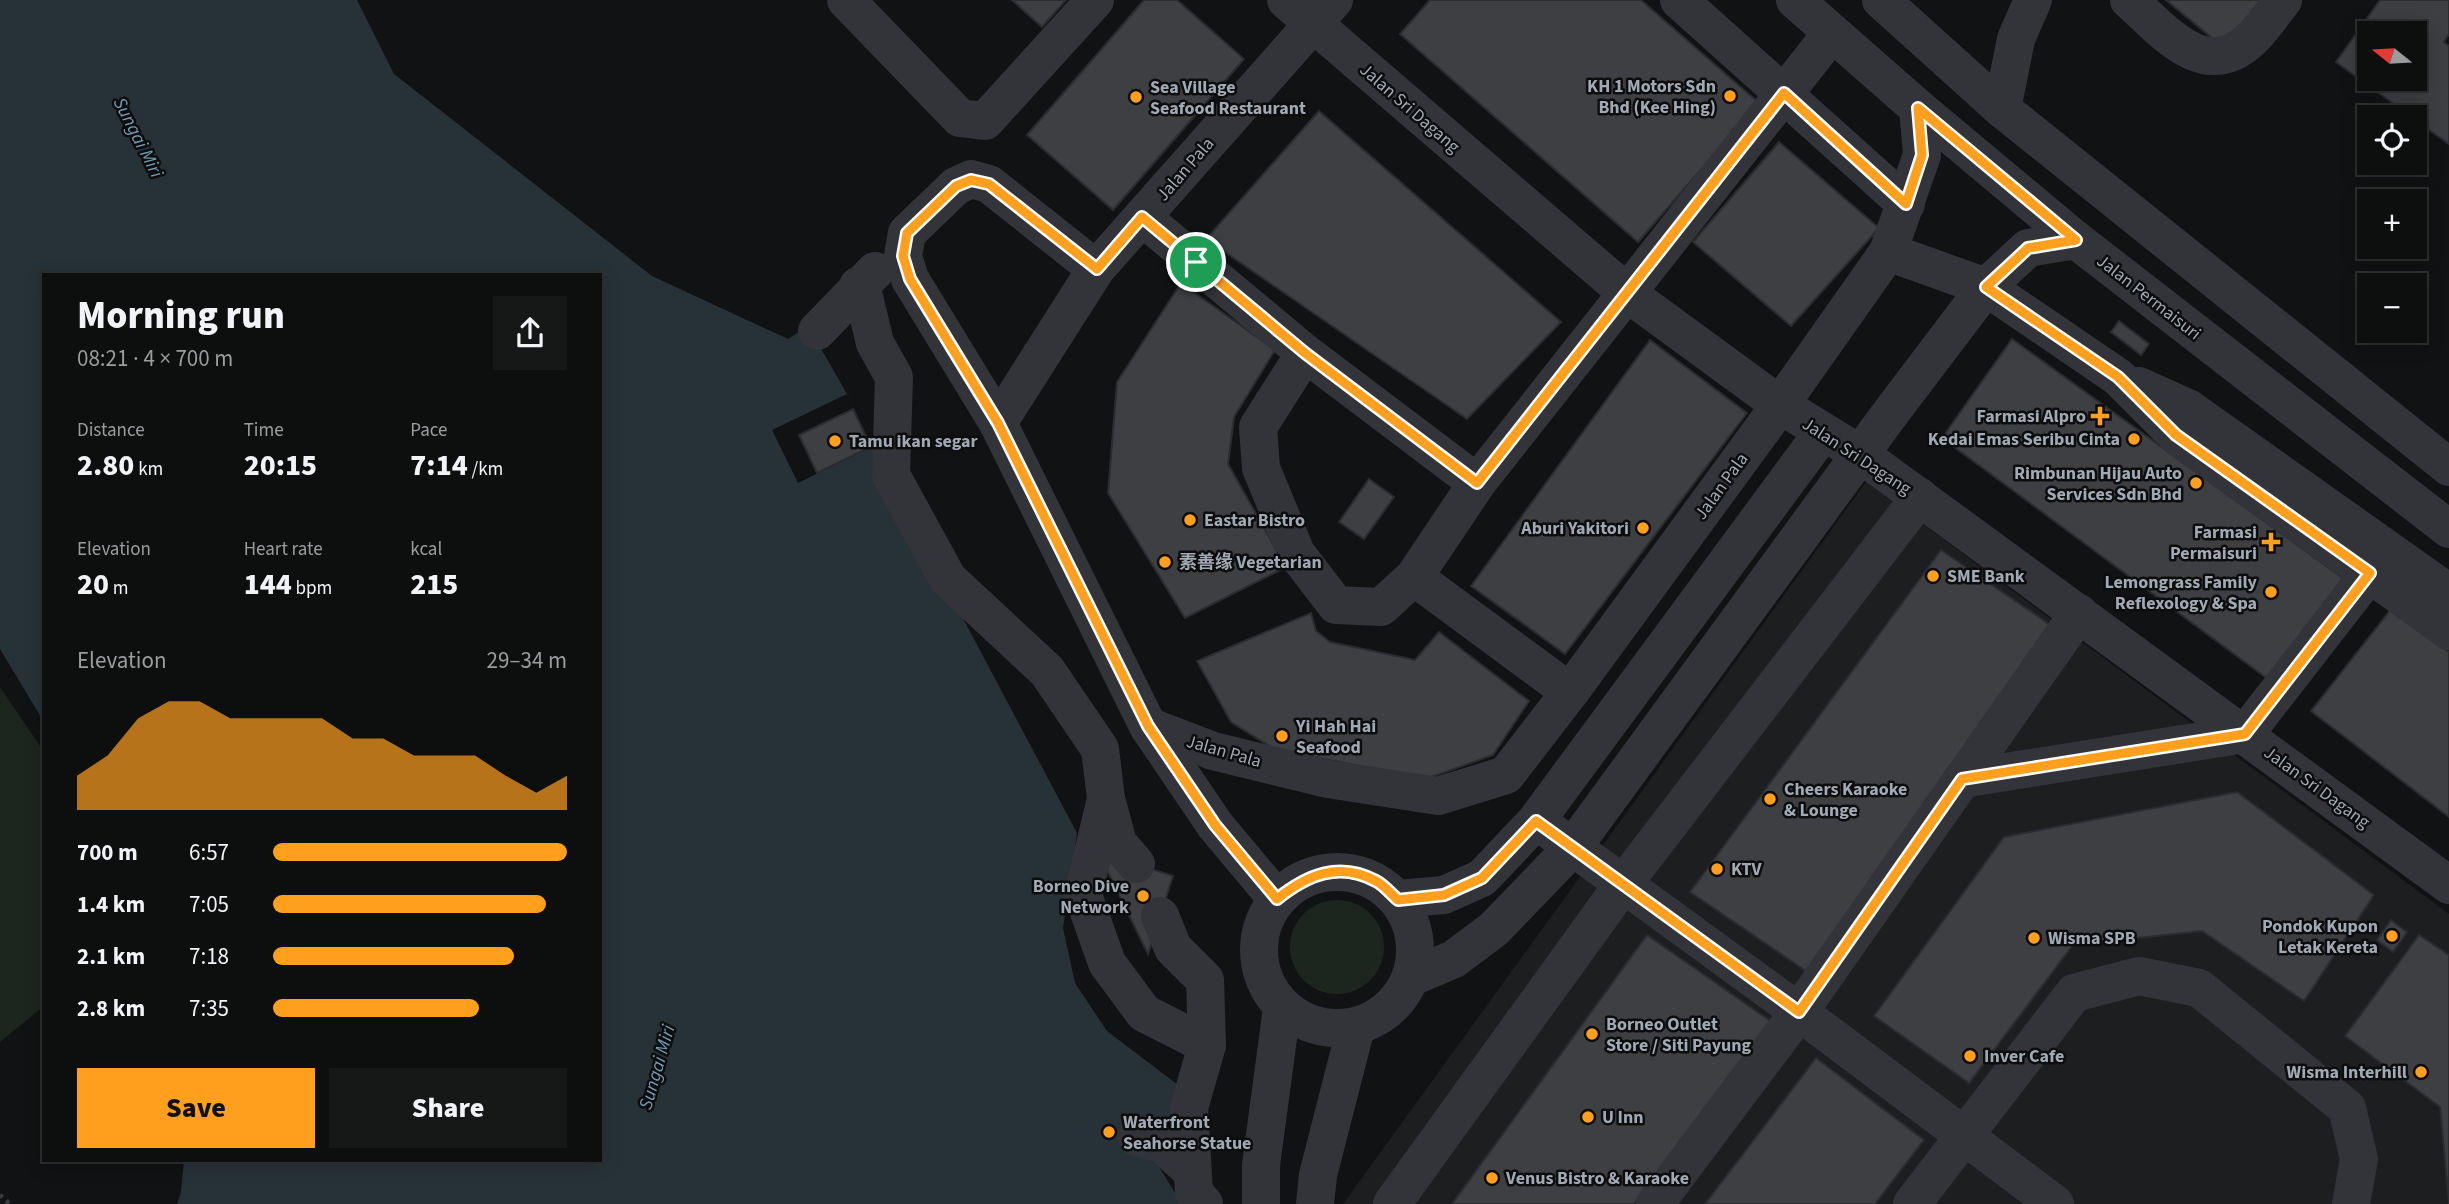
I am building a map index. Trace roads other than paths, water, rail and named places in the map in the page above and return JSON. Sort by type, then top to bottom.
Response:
[{"type":"street","points":[[846,0],[960,118],[985,121],[1095,0]]},
{"type":"street","points":[[1679,0],[1906,204]]},
{"type":"street","name":"Jalan Permaisuri","points":[[1795,0],[1918,108],[2076,240],[2449,529]]},
{"type":"street","points":[[1881,0],[2002,109],[2447,464]]},
{"type":"street","points":[[2002,109],[2016,39],[2033,0]]},
{"type":"street","points":[[2129,0],[2185,49],[2203,56],[2227,56],[2249,42],[2283,0]]},
{"type":"street","name":"Jalan Pala","points":[[998,423],[1097,269],[1311,8]]},
{"type":"street","name":"Jalan Sri Dagang","points":[[1311,8],[1626,293],[1780,405],[1860,454],[2449,885]]},
{"type":"street","points":[[1305,353],[1258,428],[1261,468],[1296,552],[1336,605],[1381,607],[1414,577],[1477,483],[1832,33]]},
{"type":"street","name":"Jalan Pala","points":[[1148,726],[1213,751],[1328,779],[1438,796],[1506,775],[1780,405],[1888,252],[1922,155],[1918,108]]},
{"type":"street","points":[[1097,269],[989,184],[971,180],[956,186],[907,233],[903,256],[910,279],[998,423],[1148,726],[1215,825],[1277,899]]},
{"type":"street","points":[[1142,217],[1305,353],[1477,483]]},
{"type":"street","points":[[1412,977],[1454,960],[1494,929],[1573,847],[1860,454],[1986,287],[2028,248],[2076,240]]},
{"type":"street","points":[[817,331],[858,286],[905,244]]},
{"type":"street","points":[[1888,252],[1986,287],[2118,377],[2188,408],[2449,593]]},
{"type":"street","points":[[858,286],[864,297],[875,343],[894,377],[891,474],[948,579],[1047,671],[1100,749],[1106,799],[1118,843],[1136,864]]},
{"type":"street","points":[[2118,377],[2176,435],[2449,631]]},
{"type":"street","points":[[1398,900],[1444,895],[1482,878],[1536,821],[1823,432]]},
{"type":"street","points":[[1392,1204],[1624,883],[1920,498]]},
{"type":"street","points":[[1962,779],[2245,734],[2370,573]]},
{"type":"street","points":[[1414,577],[1570,692]]},
{"type":"street","points":[[1656,1204],[1799,1012],[2079,613]]},
{"type":"street","points":[[1106,799],[1083,895],[1107,962],[1144,1013],[1207,1045]]},
{"type":"street","points":[[1536,821],[1624,883],[2056,1204]]},
{"type":"street","points":[[1351,872],[1377,881],[1398,900],[1411,923],[1416,950],[1412,977],[1399,1000],[1379,1017],[1356,1027],[1330,1029],[1304,1023],[1282,1008],[1268,989],[1260,967],[1258,943],[1265,919],[1277,899],[1298,882],[1324,873],[1351,872]]},
{"type":"street","points":[[1160,916],[1173,948],[1205,980],[1207,1045],[1189,1108],[1198,1187]]},
{"type":"street","points":[[1912,1204],[2074,993],[2138,976],[2199,988],[2347,1108],[2359,1159],[2351,1204]]},
{"type":"street","points":[[1261,1204],[1261,1165],[1282,1008]]},
{"type":"street","points":[[1315,1204],[1318,1175],[1356,1027]]},
{"type":"street","points":[[1136,1137],[1161,1144],[1198,1187]]},
{"type":"water","name":"Sungai Miri","points":[[0,0],[357,0],[394,74],[652,276],[788,339],[808,326],[847,394],[872,447],[1077,833],[1063,928],[1075,983],[1107,1031],[1182,1088],[1183,1121],[1166,1119],[1134,1129],[1129,1144],[1159,1167],[1182,1204],[177,1204],[184,1162],[602,1162],[602,273],[42,273],[42,719],[0,649]]},
{"type":"place","name":"KH 1 Motors Sdn Bhd (Kee Hing)","points":[[1730,96]]},
{"type":"place","name":"Sea Village Seafood Restaurant","points":[[1136,97]]},
{"type":"place","name":"Farmasi Alpro","points":[[2100,416]]},
{"type":"place","name":"Kedai Emas Seribu Cinta","points":[[2134,439]]},
{"type":"place","name":"Tamu ikan segar","points":[[835,441]]},
{"type":"place","name":"Rimbunan Hijau Auto Services Sdn Bhd","points":[[2196,483]]},
{"type":"place","name":"Eastar Bistro","points":[[1190,520]]},
{"type":"place","name":"Aburi Yakitori","points":[[1643,528]]},
{"type":"place","name":"Farmasi Permaisuri","points":[[2271,542]]},
{"type":"place","name":"素善缘 Vegetarian","points":[[1165,562]]},
{"type":"place","name":"SME Bank","points":[[1933,576]]},
{"type":"place","name":"Lemongrass Family Reflexology & Spa","points":[[2271,592]]},
{"type":"place","name":"Yi Hah Hai Seafood","points":[[1282,736]]},
{"type":"place","name":"Cheers Karaoke & Lounge","points":[[1770,799]]},
{"type":"place","name":"KTV","points":[[1717,869]]},
{"type":"place","name":"Borneo Dive Network","points":[[1143,896]]},
{"type":"place","name":"Pondok Kupon Letak Kereta","points":[[2392,936]]},
{"type":"place","name":"Wisma SPB","points":[[2034,938]]},
{"type":"place","name":"Borneo Outlet Store / Siti Payung","points":[[1592,1034]]},
{"type":"place","name":"Inver Cafe","points":[[1970,1056]]},
{"type":"place","name":"Wisma Interhill","points":[[2421,1072]]},
{"type":"place","name":"U Inn","points":[[1588,1117]]},
{"type":"place","name":"Waterfront Seahorse Statue","points":[[1109,1132]]},
{"type":"place","name":"Venus Bistro & Karaoke","points":[[1492,1178]]}]
